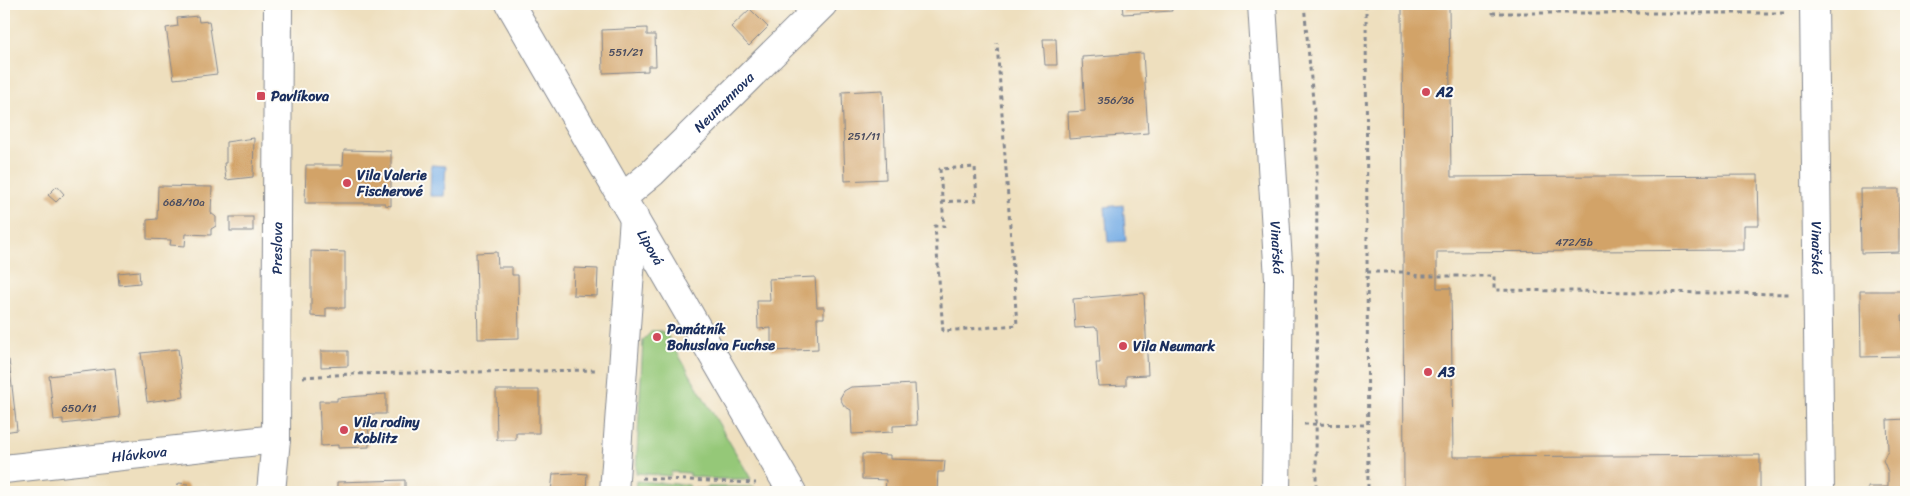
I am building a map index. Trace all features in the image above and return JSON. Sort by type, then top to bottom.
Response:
[{"type":"street","name":"Preslova","points":[[271,492],[276,439],[278,4]]},
{"type":"street","name":"Lipová","points":[[510,4],[792,492]]},
{"type":"street","name":"Neumannova","points":[[628,207],[652,172],[823,4]]},
{"type":"street","name":"Vinařská","points":[[1262,4],[1280,278],[1276,492]]},
{"type":"street","name":"Vinařská","points":[[1814,8],[1820,492]]},
{"type":"street","points":[[624,485],[628,207]]},
{"type":"street","name":"Hlávkova","points":[[4,469],[276,439]]},
{"type":"path","points":[[1304,4],[1317,143],[1316,492]]},
{"type":"path","points":[[1366,4],[1368,492]]},
{"type":"path","points":[[1493,4],[1492,13],[1814,8]]},
{"type":"path","points":[[941,202],[977,200],[975,167],[940,168],[941,202],[944,226],[936,226],[943,330],[1017,325],[997,43]]},
{"type":"path","points":[[1367,272],[1403,272],[1418,276],[1494,276],[1494,290],[1818,294]]},
{"type":"path","points":[[294,378],[351,374],[598,370]]},
{"type":"path","points":[[1316,424],[1368,425]]},
{"type":"path","points":[[624,485],[762,483]]},
{"type":"green space","points":[[652,331],[661,331],[667,335],[751,479],[716,479],[690,476],[690,473],[671,472],[670,476],[636,473],[643,340]]},
{"type":"green space","points":[[636,481],[689,485],[690,488],[708,489],[708,487],[755,487],[758,492],[635,492]]},
{"type":"water","points":[[431,165],[446,166],[444,196],[430,196]]},
{"type":"water","points":[[1123,205],[1126,241],[1108,242],[1105,207]]},
{"type":"building","points":[[1122,4],[1171,4],[1172,11],[1123,14]]},
{"type":"building","name":"A2","points":[[1402,4],[1436,4],[1436,7],[1449,7],[1451,177],[1758,175],[1759,225],[1744,225],[1744,250],[1437,252],[1437,288],[1451,288],[1453,457],[1760,455],[1760,492],[1404,492]]},
{"type":"building","points":[[750,9],[768,27],[749,46],[731,27]]},
{"type":"building","points":[[198,16],[199,22],[209,21],[217,74],[174,79],[166,28],[178,26],[177,18]]},
{"type":"building","points":[[647,28],[647,35],[655,35],[656,66],[648,66],[648,71],[603,73],[602,30]]},
{"type":"building","points":[[1043,39],[1056,39],[1057,65],[1045,65]]},
{"type":"building","points":[[1143,53],[1148,133],[1069,139],[1068,112],[1085,111],[1082,57]]},
{"type":"building","points":[[883,90],[886,179],[845,181],[842,92]]},
{"type":"building","points":[[254,138],[253,177],[226,180],[224,163],[226,163],[226,142]]},
{"type":"building","name":"Vila Valerie Fischerové","points":[[344,150],[391,151],[391,206],[385,205],[385,203],[305,203],[306,165],[343,165]]},
{"type":"building","points":[[57,186],[64,194],[56,202],[48,195]]},
{"type":"building","points":[[158,186],[212,187],[211,213],[216,217],[216,226],[211,229],[211,235],[186,234],[185,246],[170,245],[171,240],[147,239],[147,220],[157,219]]},
{"type":"building","points":[[1860,189],[1899,189],[1899,252],[1861,253]]},
{"type":"building","points":[[230,217],[253,217],[253,231],[230,231]]},
{"type":"building","points":[[311,251],[345,252],[345,308],[326,308],[326,317],[311,316]]},
{"type":"building","points":[[497,252],[498,267],[512,267],[512,275],[518,275],[519,338],[478,339],[476,253]]},
{"type":"building","points":[[574,268],[598,269],[597,296],[573,295]]},
{"type":"building","points":[[139,271],[140,283],[119,285],[118,273]]},
{"type":"building","points":[[815,277],[817,307],[824,307],[824,318],[817,318],[818,349],[771,351],[771,328],[758,329],[757,301],[770,301],[769,279]]},
{"type":"building","points":[[1860,291],[1904,291],[1905,315],[1902,315],[1905,356],[1861,357]]},
{"type":"building","name":"Vila Neumark","points":[[1144,293],[1148,375],[1126,376],[1126,385],[1098,386],[1096,363],[1100,363],[1098,329],[1095,327],[1075,328],[1073,299]]},
{"type":"building","points":[[178,349],[184,397],[147,402],[141,353]]},
{"type":"building","points":[[321,351],[348,351],[348,366],[321,367]]},
{"type":"building","points":[[4,360],[9,360],[17,430],[4,432]]},
{"type":"building","points":[[115,368],[120,417],[63,424],[63,419],[54,420],[49,376]]},
{"type":"building","points":[[915,384],[917,425],[893,426],[893,432],[852,434],[851,410],[844,406],[840,398],[844,391],[851,387]]},
{"type":"building","points":[[496,390],[539,390],[539,433],[516,433],[516,440],[497,440]]},
{"type":"building","name":"Vila rodiny Koblitz","points":[[386,394],[386,414],[368,414],[369,447],[338,448],[338,445],[321,446],[319,401],[337,401],[337,398]]},
{"type":"building","points":[[1906,419],[1906,492],[1868,492],[1868,487],[1888,487],[1888,472],[1883,460],[1888,450],[1887,420]]},
{"type":"building","points":[[862,454],[890,455],[890,459],[945,461],[944,472],[938,472],[937,492],[885,492],[886,480],[862,479]]},
{"type":"building","points":[[553,474],[587,474],[586,492],[551,492]]},
{"type":"building","points":[[405,480],[405,492],[337,492],[337,482]]},
{"type":"building","points":[[179,483],[188,484],[191,492],[174,492]]},
{"type":"place","name":"A2","points":[[1426,92]]},
{"type":"place","name":"Pavlíkova","points":[[261,96]]},
{"type":"place","name":"Vila Valerie Fischerové","points":[[347,183]]},
{"type":"place","name":"Památník Bohuslava Fuchse","points":[[657,337]]},
{"type":"place","name":"Vila Neumark","points":[[1123,346]]},
{"type":"place","name":"A3","points":[[1428,372]]},
{"type":"place","name":"Vila rodiny Koblitz","points":[[344,430]]}]
